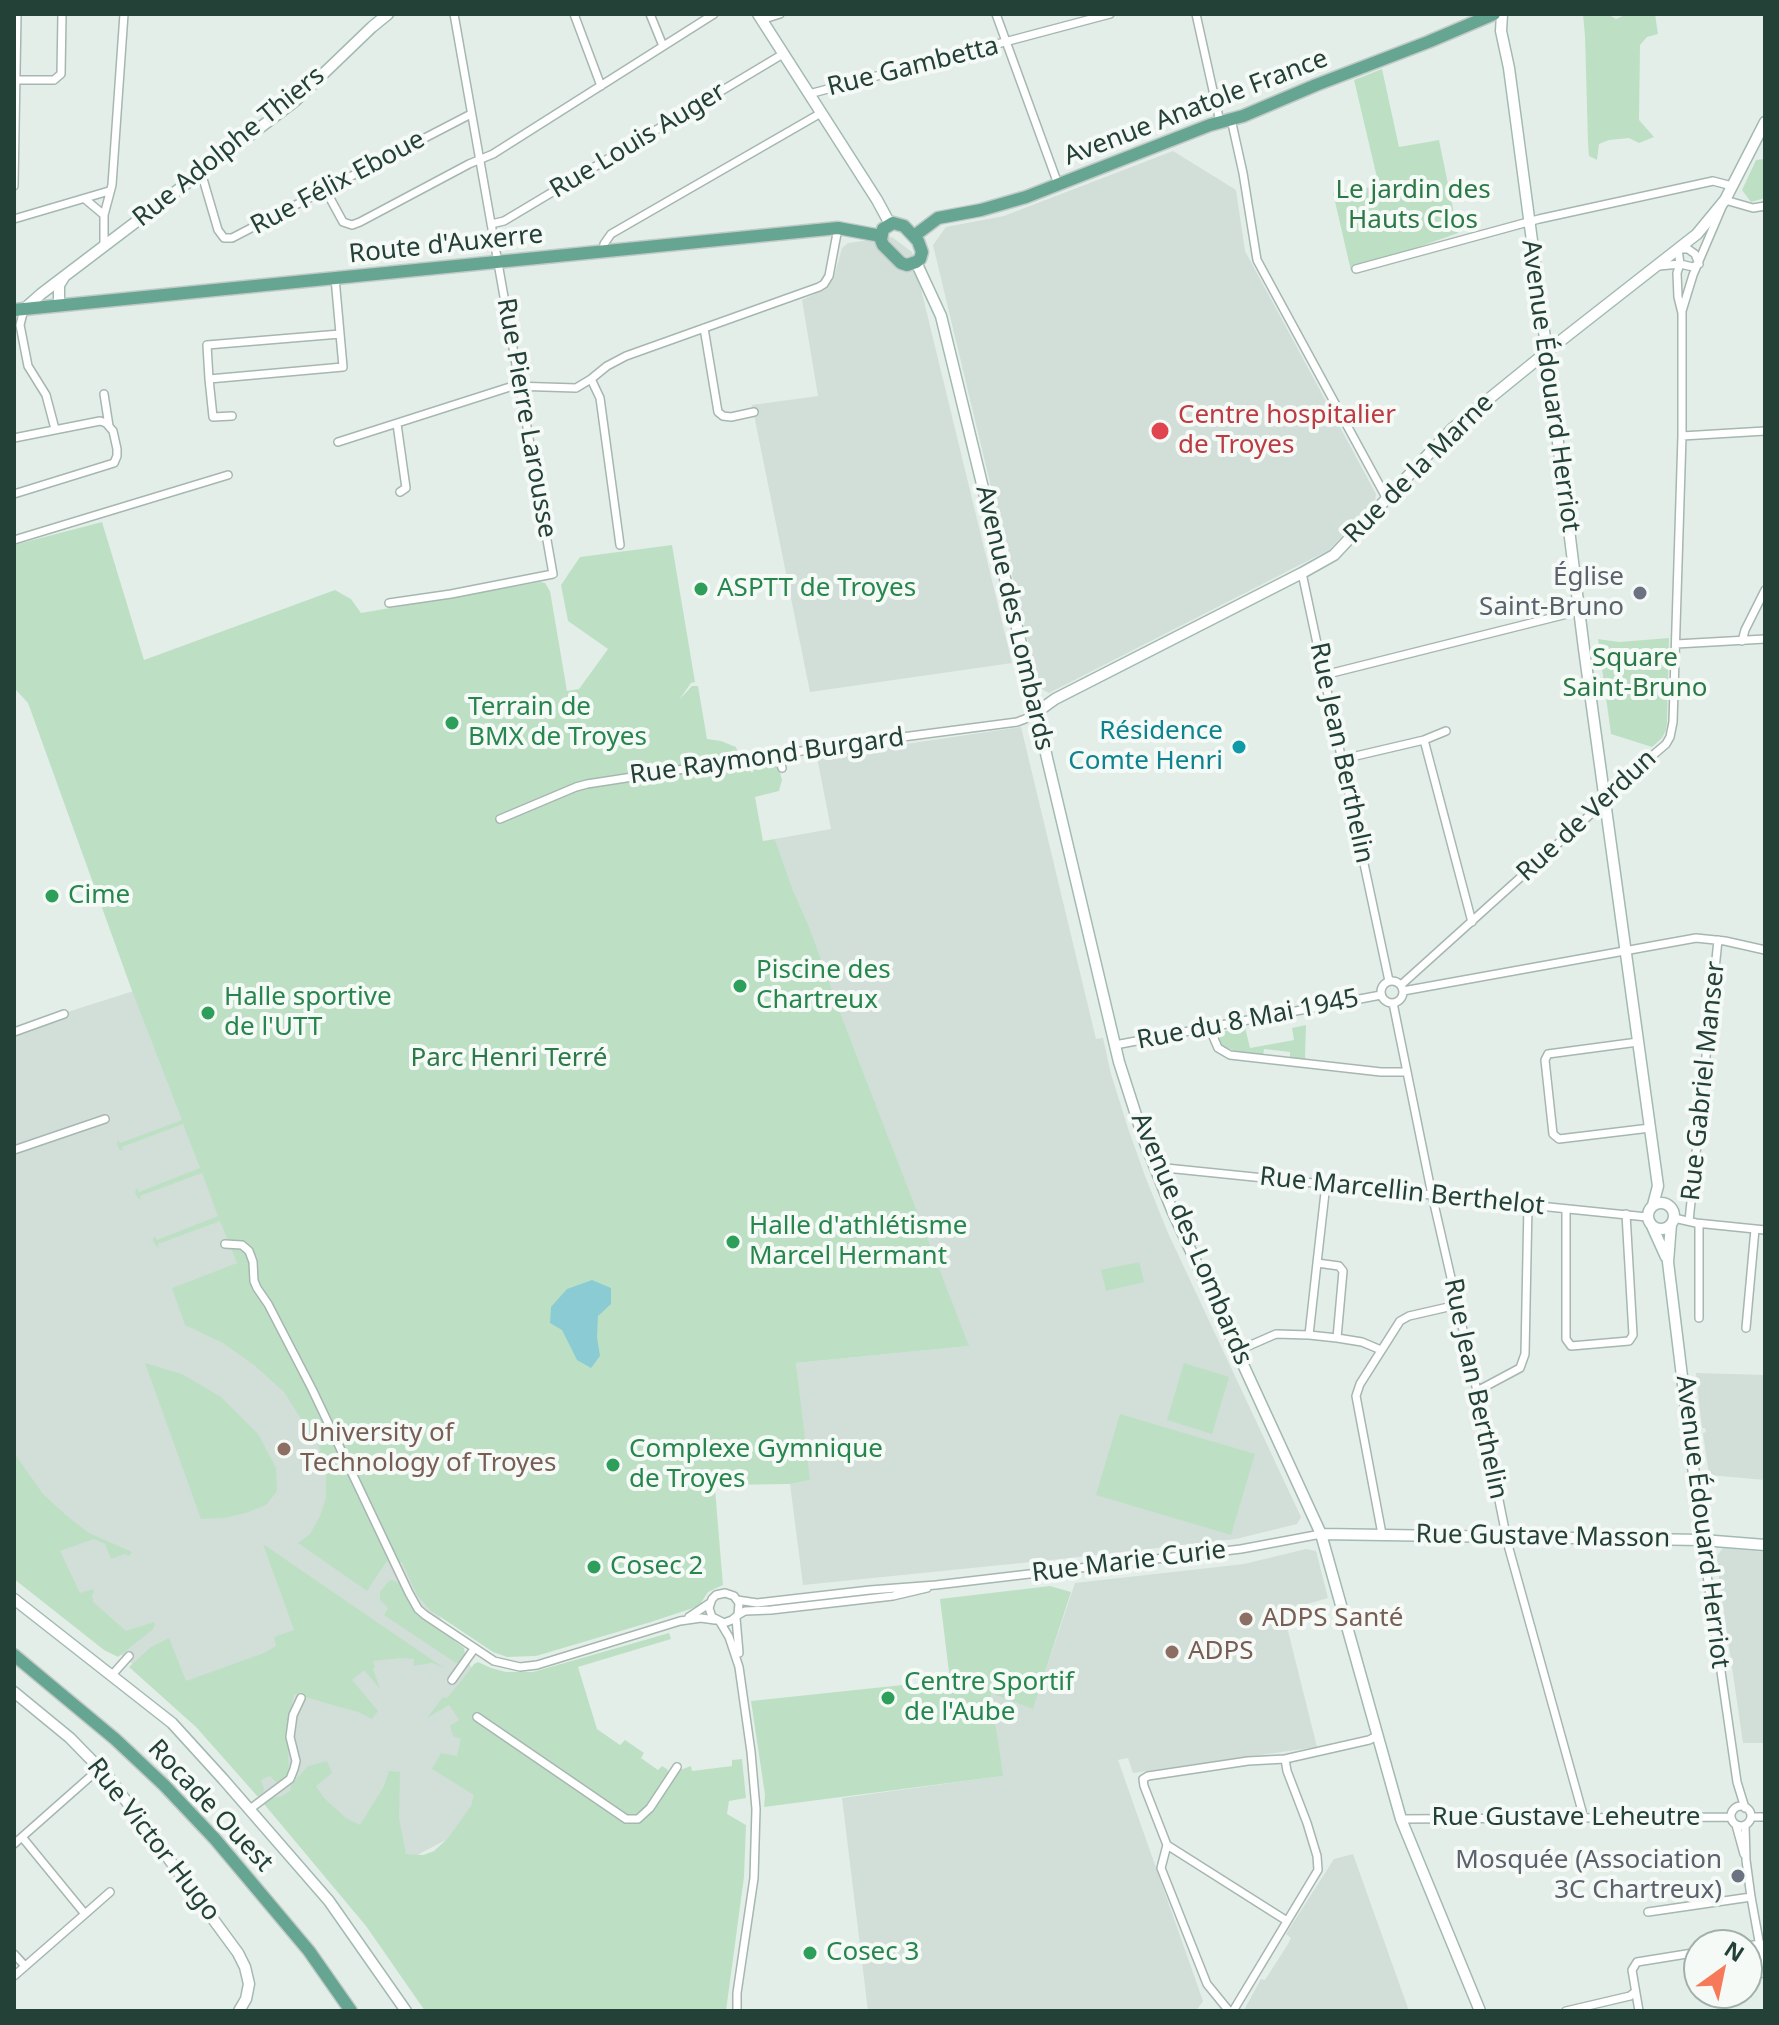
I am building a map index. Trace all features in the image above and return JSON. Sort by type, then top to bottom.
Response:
[{"type":"main road","name":"Avenue Anatole France","points":[[914,236],[938,218],[1005,204],[1494,14]]},
{"type":"main road","points":[[890,224],[901,224],[914,236],[921,246],[920,259],[907,265],[901,263],[883,245],[883,229],[890,224]]},
{"type":"main road","name":"Route d'Auxerre","points":[[19,310],[838,228],[881,236]]},
{"type":"main road","name":"Rocade Ouest","points":[[14,1655],[115,1739],[164,1785],[215,1839],[309,1951],[351,2011]]},
{"type":"street","points":[[14,186],[17,14]]},
{"type":"street","points":[[16,80],[54,80],[61,74],[62,14]]},
{"type":"street","points":[[104,246],[104,215],[112,185],[124,14]]},
{"type":"street","name":"Rue Adolphe Thiers","points":[[19,310],[295,101],[388,14]]},
{"type":"street","points":[[454,14],[498,262]]},
{"type":"street","points":[[574,14],[601,86]]},
{"type":"street","points":[[650,14],[663,46]]},
{"type":"street","points":[[325,189],[343,222],[352,225],[493,154],[714,14]]},
{"type":"street","points":[[780,14],[759,17],[890,224]]},
{"type":"street","points":[[996,14],[1058,184]]},
{"type":"street","name":"Rue Gambetta","points":[[809,94],[1110,14]]},
{"type":"street","points":[[1196,14],[1225,121],[1243,173],[1257,260],[1387,499]]},
{"type":"street","name":"Avenue Édouard Herriot","points":[[1502,14],[1501,31],[1509,68],[1658,1186],[1672,1216],[1668,1262],[1702,1540],[1737,1782]]},
{"type":"street","name":"Rue Louis Auger","points":[[491,224],[504,221],[783,54]]},
{"type":"street","points":[[604,251],[604,244],[611,234],[821,113]]},
{"type":"street","name":"Rue Félix Eboue","points":[[201,172],[218,230],[224,238],[232,238],[471,114]]},
{"type":"street","name":"Rue de Verdun","points":[[1402,988],[1670,737],[1673,722],[1682,436],[1682,313],[1685,297],[1725,200],[1764,124]]},
{"type":"street","points":[[1356,269],[1528,222],[1713,181],[1732,186]]},
{"type":"street","points":[[14,219],[109,191]]},
{"type":"street","points":[[85,199],[104,215]]},
{"type":"street","points":[[1725,200],[1753,208],[1765,206]]},
{"type":"street","name":"Rue de la Marne","points":[[1037,712],[1055,699],[1334,555],[1453,428],[1697,234],[1725,200]]},
{"type":"street","points":[[338,442],[513,386],[576,388],[626,356],[824,284],[832,265],[838,228]]},
{"type":"street","points":[[1657,266],[1680,264],[1693,267],[1699,264],[1695,254],[1688,249],[1678,249]]},
{"type":"street","name":"Rue de Verdun","points":[[1678,249],[1678,297],[1682,313]]},
{"type":"street","name":"Rue Pierre Larousse","points":[[389,603],[553,574],[498,262]]},
{"type":"street","name":"Avenue des Lombards","points":[[916,262],[941,316],[1115,1045],[1144,1140],[1172,1210],[1321,1534],[1401,1819],[1480,2011]]},
{"type":"street","points":[[59,306],[59,285],[65,275]]},
{"type":"street","points":[[209,379],[343,367],[335,278]]},
{"type":"street","points":[[14,320],[19,310]]},
{"type":"street","points":[[19,310],[28,366],[46,395],[55,429]]},
{"type":"street","points":[[704,328],[718,412],[731,417],[754,412]]},
{"type":"street","points":[[232,416],[213,417],[207,345],[340,334]]},
{"type":"street","points":[[591,379],[600,398],[620,545]]},
{"type":"street","points":[[104,394],[109,426]]},
{"type":"street","points":[[14,438],[100,421],[113,431],[117,449],[114,463],[14,494]]},
{"type":"street","points":[[397,424],[406,488],[400,492]]},
{"type":"street","points":[[1682,436],[1765,431]]},
{"type":"street","points":[[14,540],[228,475]]},
{"type":"street","name":"Rue Jean Berthelin","points":[[1302,573],[1389,981]]},
{"type":"street","points":[[1742,641],[1765,590]]},
{"type":"street","points":[[1324,675],[1579,611]]},
{"type":"street","points":[[1676,644],[1765,639]]},
{"type":"street","name":"Rue Raymond Burgard","points":[[500,819],[587,784],[1017,722],[1037,712]]},
{"type":"street","points":[[1343,759],[1424,740],[1446,731]]},
{"type":"street","points":[[1424,740],[1472,922]]},
{"type":"street","points":[[779,755],[782,768]]},
{"type":"street","points":[[1402,988],[1696,938],[1765,950]]},
{"type":"street","name":"Rue Gabriel Manser","points":[[1689,1221],[1718,940]]},
{"type":"street","points":[[1389,981],[1396,981],[1402,988],[1400,1000],[1393,1003],[1384,1000],[1381,995],[1381,988],[1389,981]]},
{"type":"street","name":"Rue du 8 Mai 1945","points":[[1115,1045],[1381,995]]},
{"type":"street","name":"Rue Jean Berthelin","points":[[1393,1003],[1506,1537],[1582,1818]]},
{"type":"street","points":[[14,1032],[64,1014]]},
{"type":"street","points":[[1209,1027],[1218,1048],[1230,1055],[1381,1072],[1407,1072]]},
{"type":"street","points":[[1638,1042],[1548,1054],[1545,1060],[1553,1134],[1559,1139],[1650,1128]]},
{"type":"street","points":[[14,1150],[105,1119]]},
{"type":"street","name":"Rue Marcellin Berthelot","points":[[1156,1167],[1626,1214],[1650,1222]]},
{"type":"street","points":[[1309,1335],[1326,1184]]},
{"type":"street","name":"Avenue Édouard Herriot","points":[[1653,1205],[1658,1186]]},
{"type":"street","points":[[1672,1216],[1660,1229],[1650,1222],[1648,1211],[1653,1205],[1664,1203],[1672,1216],[1699,1224],[1765,1230]]},
{"type":"street","points":[[1477,1391],[1520,1368],[1525,1354],[1528,1205]]},
{"type":"street","points":[[1566,1209],[1566,1339],[1571,1346],[1629,1341],[1633,1335],[1626,1214]]},
{"type":"street","name":"Avenue Édouard Herriot","points":[[1650,1222],[1668,1262]]},
{"type":"street","points":[[1699,1224],[1699,1318]]},
{"type":"street","points":[[1746,1328],[1755,1229]]},
{"type":"street","points":[[225,1244],[242,1245],[249,1251],[257,1288],[312,1389],[413,1602],[425,1615],[474,1649],[504,1664],[527,1666],[680,1621],[701,1618],[728,1622],[737,1616]]},
{"type":"street","points":[[1317,1263],[1342,1267],[1337,1338]]},
{"type":"street","points":[[1382,1534],[1356,1396],[1360,1384],[1400,1321],[1457,1305]]},
{"type":"street","points":[[1237,1351],[1276,1334],[1337,1338],[1362,1342],[1381,1350]]},
{"type":"street","name":"Rue Gustave Masson","points":[[1321,1534],[1702,1540],[1765,1545]]},
{"type":"street","name":"Rue Marie Curie","points":[[737,1600],[757,1603],[936,1585],[1241,1549],[1321,1534]]},
{"type":"street","name":"Rue Marie Curie","points":[[737,1616],[745,1611],[903,1594],[936,1585]]},
{"type":"street","points":[[680,1621],[710,1603],[716,1595],[725,1593],[737,1600],[739,1667],[756,1809],[754,1878],[737,2011]]},
{"type":"street","points":[[14,1599],[172,1723],[329,1901],[406,2011]]},
{"type":"street","points":[[710,1603],[710,1612],[729,1637],[739,1667]]},
{"type":"street","points":[[452,1680],[474,1649]]},
{"type":"street","points":[[112,1675],[129,1656]]},
{"type":"street","name":"Rue Victor Hugo","points":[[14,1692],[70,1738],[120,1791],[238,1953],[249,1984],[239,2011]]},
{"type":"street","points":[[250,1809],[290,1779],[296,1761],[290,1737],[293,1715],[301,1698]]},
{"type":"street","points":[[477,1717],[626,1819],[638,1819],[650,1808],[677,1767]]},
{"type":"street","points":[[1285,1759],[1317,1856],[1318,1870],[1231,2011],[1207,1984],[1161,1868],[1167,1845],[1143,1779],[1248,1761],[1285,1759],[1377,1736]]},
{"type":"street","points":[[14,1844],[100,1768]]},
{"type":"street","points":[[1737,1782],[1751,1817]]},
{"type":"street","points":[[1737,1782],[1735,1808],[1731,1817],[1746,1860]]},
{"type":"street","points":[[1735,1808],[1745,1808]]},
{"type":"street","name":"Rue Gustave Leheutre","points":[[1401,1819],[1731,1817]]},
{"type":"street","points":[[1751,1817],[1765,1817]]},
{"type":"street","points":[[1751,1817],[1745,1825],[1746,1860],[1758,1929]]},
{"type":"street","points":[[1736,1825],[1745,1825]]},
{"type":"street","points":[[22,1837],[85,1914]]},
{"type":"street","points":[[1167,1845],[1287,1921]]},
{"type":"street","points":[[14,1976],[110,1892]]},
{"type":"street","points":[[1648,1912],[1751,1897]]},
{"type":"street","points":[[14,1954],[25,1966]]},
{"type":"street","points":[[1639,2011],[1632,1970],[1637,1962],[1683,1955]]},
{"type":"street","points":[[1566,2011],[1630,1996],[1635,1992]]},
{"type":"shaded area","name":"Centre hospitalier de Troyes","points":[[1173,151],[1236,190],[1245,251],[1376,494],[1375,501],[1329,550],[1049,693],[1040,688],[1033,662],[933,245],[946,227],[1004,216]]},
{"type":"shaded area","points":[[892,237],[912,252],[1012,663],[810,692],[752,405],[818,396],[802,300],[827,288],[833,280],[842,248],[848,243]]},
{"type":"shaded area","points":[[1021,727],[1096,1039],[1103,1038],[1128,1128],[1168,1233],[1301,1517],[1297,1524],[1236,1539],[803,1585],[790,1484],[809,1480],[796,1363],[968,1346],[775,839],[831,829],[817,757]]},
{"type":"shaded area","points":[[140,989],[414,1576],[480,1681],[479,1801],[461,1832],[402,1863],[332,1874],[204,1727],[157,1683],[14,1571],[14,1029]]},
{"type":"shaded area","points":[[1696,1373],[1765,1375],[1765,1480],[1709,1475],[1703,1433],[1706,1432],[1702,1428]]},
{"type":"shaded area","points":[[1723,1548],[1765,1552],[1765,1743],[1743,1743],[1716,1557]]},
{"type":"shaded area","points":[[1306,1549],[1316,1551],[1328,1598],[1283,1611],[1317,1747],[1133,1773],[1128,1758],[1118,1760],[1203,2001],[1196,2011],[868,2011],[842,1798],[1002,1776],[991,1692],[1033,1708],[1075,1583],[1244,1564]]},
{"type":"shaded area","points":[[1353,1854],[1409,2011],[1244,2010],[1261,1979],[1265,1980],[1288,1944],[1291,1938],[1286,1934],[1334,1859]]},
{"type":"green space","points":[[1583,14],[1607,14],[1616,19],[1627,14],[1655,14],[1658,34],[1647,37],[1640,45],[1639,120],[1654,137],[1639,143],[1629,138],[1599,144],[1597,160],[1589,156]]},
{"type":"green space","name":"Le jardin des Hauts Clos","points":[[1382,69],[1399,147],[1439,140],[1458,233],[1351,271],[1333,193],[1379,186],[1354,80]]},
{"type":"green space","points":[[1765,159],[1765,198],[1751,202],[1742,190],[1756,160]]},
{"type":"green space","name":"Parc Henri Terré","points":[[102,522],[144,660],[335,590],[351,599],[361,613],[540,582],[545,583],[550,591],[567,691],[579,689],[608,649],[568,621],[561,585],[580,557],[672,545],[695,682],[679,700],[692,686],[698,686],[707,739],[736,747],[752,773],[757,766],[774,763],[779,768],[782,780],[779,791],[755,797],[763,841],[775,839],[969,1346],[796,1363],[810,1480],[790,1484],[720,1485],[715,1489],[723,1585],[708,1592],[699,1606],[536,1656],[507,1657],[493,1652],[430,1610],[417,1595],[402,1562],[386,1562],[367,1591],[298,1543],[310,1534],[326,1498],[326,1474],[319,1447],[284,1392],[223,1343],[185,1325],[172,1288],[237,1263],[220,1221],[158,1244],[159,1248],[153,1240],[154,1236],[157,1240],[218,1216],[202,1173],[140,1196],[141,1200],[135,1192],[137,1188],[139,1192],[200,1168],[183,1124],[122,1147],[123,1151],[117,1144],[118,1139],[120,1143],[182,1120],[28,703],[14,688],[14,545]]},
{"type":"green space","name":"Square Saint-Bruno","points":[[1669,638],[1667,723],[1662,738],[1652,747],[1611,734],[1598,639],[1619,642]]},
{"type":"green space","points":[[1306,1025],[1305,1059],[1290,1058],[1290,1052],[1264,1049],[1263,1056],[1242,1053],[1221,1046],[1217,1033],[1245,1027],[1250,1048],[1294,1040],[1292,1028]]},
{"type":"green space","points":[[1139,1262],[1144,1282],[1106,1291],[1101,1270]]},
{"type":"green space","points":[[145,1363],[182,1374],[221,1397],[258,1434],[276,1468],[277,1491],[266,1505],[224,1518],[201,1519]]},
{"type":"green space","points":[[1184,1363],[1229,1377],[1212,1434],[1167,1420]]},
{"type":"green space","points":[[1120,1414],[1255,1454],[1231,1535],[1096,1495]]},
{"type":"green space","points":[[14,1453],[43,1494],[68,1517],[89,1533],[132,1552],[129,1556],[125,1554],[111,1559],[105,1544],[94,1539],[60,1551],[80,1593],[93,1589],[93,1602],[126,1631],[154,1622],[152,1630],[118,1657],[104,1650],[14,1579]]},
{"type":"green space","points":[[263,1544],[444,1668],[432,1663],[413,1666],[414,1659],[373,1661],[380,1689],[364,1670],[352,1680],[378,1711],[372,1719],[294,1694],[287,1727],[289,1772],[281,1781],[276,1782],[270,1776],[261,1780],[264,1789],[258,1797],[196,1727],[129,1667],[151,1647],[169,1638],[186,1681],[264,1653],[276,1646],[274,1637],[294,1630]]},
{"type":"green space","points":[[392,1580],[399,1583],[417,1614],[464,1648],[461,1661],[456,1663],[384,1615],[388,1608],[380,1600],[380,1592]]},
{"type":"green space","name":"Centre Sportif de l'Aube","points":[[1050,1586],[1071,1592],[1033,1709],[991,1693],[1003,1776],[764,1807],[765,1795],[751,1701],[950,1680],[940,1599]]},
{"type":"green space","points":[[669,1633],[671,1639],[578,1667],[597,1729],[620,1745],[625,1740],[644,1753],[641,1758],[658,1770],[662,1766],[669,1774],[691,1766],[692,1771],[732,1766],[732,1760],[742,1759],[746,1798],[729,1801],[727,1814],[746,1825],[744,1877],[726,2011],[425,2011],[366,1926],[264,1804],[290,1791],[291,1785],[308,1766],[327,1761],[332,1773],[316,1786],[346,1818],[360,1825],[384,1786],[389,1771],[400,1772],[399,1818],[406,1854],[423,1855],[434,1851],[459,1823],[471,1806],[474,1795],[432,1769],[441,1753],[457,1756],[461,1739],[453,1736],[450,1726],[459,1720],[449,1705],[427,1718],[474,1664],[478,1662],[506,1672],[533,1672]]},
{"type":"water","points":[[592,1280],[611,1288],[611,1304],[598,1316],[600,1356],[591,1368],[577,1360],[562,1330],[550,1323],[551,1307],[567,1289]]},
{"type":"place","name":"Centre hospitalier de Troyes","points":[[1160,431]]},
{"type":"place","name":"ASPTT de Troyes","points":[[701,589]]},
{"type":"place","name":"Église Saint-Bruno","points":[[1640,593]]},
{"type":"place","name":"Terrain de BMX de Troyes","points":[[452,723]]},
{"type":"place","name":"Résidence Comte Henri","points":[[1239,747]]},
{"type":"place","name":"Cime","points":[[52,896]]},
{"type":"place","name":"Piscine des Chartreux","points":[[740,986]]},
{"type":"place","name":"Halle sportive de l'UTT","points":[[208,1013]]},
{"type":"place","name":"Halle d'athlétisme Marcel Hermant","points":[[733,1242]]},
{"type":"place","name":"University of Technology of Troyes","points":[[284,1449]]},
{"type":"place","name":"Complexe Gymnique de Troyes","points":[[613,1465]]},
{"type":"place","name":"Cosec 2","points":[[594,1567]]},
{"type":"place","name":"ADPS Santé","points":[[1246,1619]]},
{"type":"place","name":"ADPS","points":[[1172,1652]]},
{"type":"place","name":"Centre Sportif de l'Aube","points":[[888,1698]]},
{"type":"place","name":"Mosquée (Association 3C Chartreux)","points":[[1738,1876]]},
{"type":"place","name":"Cosec 3","points":[[810,1953]]}]
